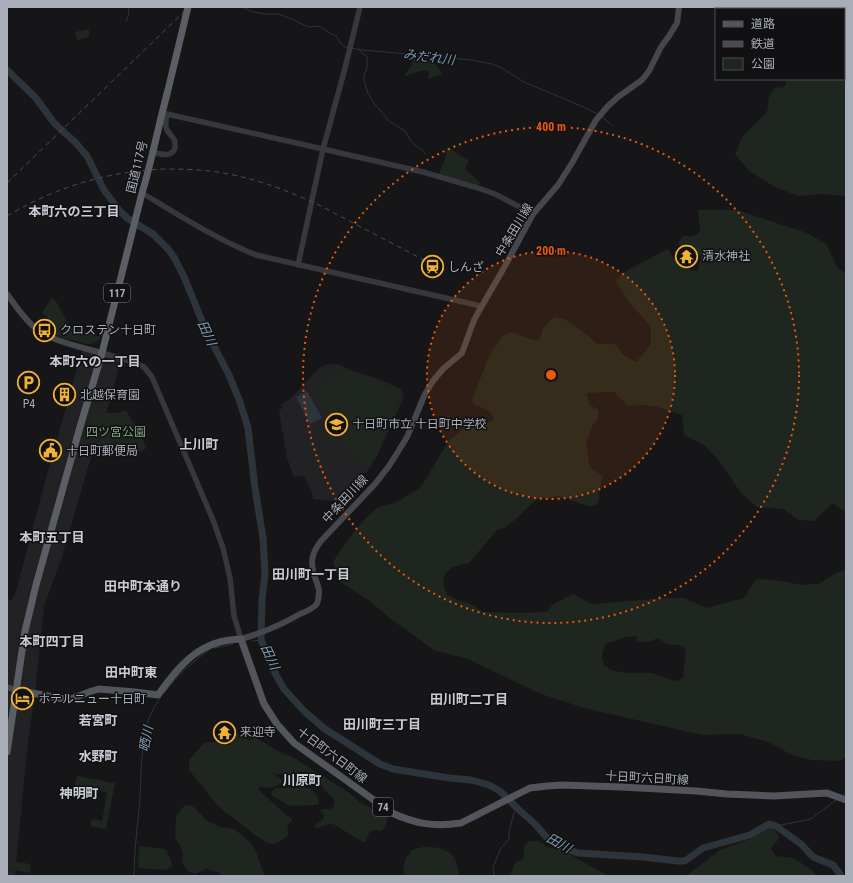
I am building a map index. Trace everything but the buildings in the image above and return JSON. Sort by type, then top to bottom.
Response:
[{"type":"highway","name":"国道117号","points":[[7,752],[25,631],[36,585],[102,353],[136,214],[150,167],[152,152],[188,7]]},
{"type":"main road","name":"中条田川線","points":[[241,639],[282,625],[316,605],[319,598],[319,590],[312,565],[314,551],[321,541],[390,466],[406,437],[425,394],[443,369],[462,353],[474,320],[481,306],[534,214],[558,185],[596,120],[618,97],[642,80],[650,71],[659,50],[677,23],[679,7]]},
{"type":"main road","points":[[7,294],[33,326],[47,335],[69,344],[102,353]]},
{"type":"main road","points":[[7,687],[64,699],[71,699],[99,690],[158,695],[174,673],[192,656],[212,644],[241,639]]},
{"type":"main road","name":"十日町六日町線","points":[[241,639],[264,704],[277,724],[294,743],[392,813],[404,819],[422,824],[436,825],[461,823],[530,788],[562,785],[774,796],[827,793],[846,800]]},
{"type":"street","points":[[298,264],[323,149],[360,7]]},
{"type":"street","points":[[152,152],[168,155],[174,150],[175,141],[165,125],[167,114],[415,170],[495,194],[534,214]]},
{"type":"street","points":[[142,193],[208,232],[236,247],[256,255],[481,306]]},
{"type":"street","points":[[102,353],[133,362],[144,367],[152,376],[213,520],[223,548],[230,578],[234,616],[241,639]]},
{"type":"shaded area","points":[[83,348],[122,358],[106,413],[91,413],[83,439],[96,440],[62,557],[44,606],[35,693],[28,740],[15,876],[7,876],[7,599],[12,600],[16,591]]},
{"type":"shaded area","name":"十日町市立 十日町中学校","points":[[329,364],[340,365],[355,372],[377,378],[401,389],[404,397],[377,456],[367,472],[355,481],[350,491],[339,501],[313,499],[312,492],[304,476],[294,477],[287,458],[279,411],[282,408],[281,405],[292,397],[320,367]]},
{"type":"shaded area","points":[[307,391],[322,418],[310,424],[296,397]]},
{"type":"green space","points":[[846,7],[846,196],[824,194],[798,196],[775,187],[749,171],[735,154],[742,137],[767,112],[769,97],[775,87],[782,88],[786,85],[786,80],[845,80],[845,8],[818,8]]},
{"type":"green space","points":[[87,29],[89,30],[89,37],[77,40],[75,32]]},
{"type":"green space","points":[[415,56],[431,58],[442,74],[429,79],[429,72],[426,71],[420,71],[406,76],[404,75],[410,68],[412,58]]},
{"type":"green space","points":[[447,147],[469,161],[465,169],[480,182],[479,185],[439,174],[446,156]]},
{"type":"green space","points":[[698,210],[737,210],[807,233],[826,244],[838,268],[846,274],[846,511],[833,503],[814,521],[799,520],[783,509],[757,507],[741,493],[720,462],[705,446],[684,435],[682,415],[658,407],[644,405],[628,406],[614,392],[587,393],[589,405],[599,410],[598,419],[592,426],[586,444],[590,467],[603,476],[599,501],[596,505],[590,507],[559,496],[538,499],[516,519],[504,528],[497,530],[469,563],[451,568],[443,578],[445,590],[448,595],[473,605],[483,612],[547,612],[553,604],[573,594],[591,604],[684,598],[707,608],[744,598],[756,579],[775,580],[802,585],[819,584],[836,573],[846,570],[846,757],[840,761],[812,760],[794,756],[768,742],[740,734],[702,735],[584,708],[541,694],[468,659],[434,650],[392,620],[371,602],[339,581],[333,562],[348,539],[365,519],[378,507],[395,503],[421,487],[448,442],[465,427],[492,422],[493,416],[486,409],[474,405],[472,400],[489,356],[502,336],[511,332],[533,340],[538,340],[541,338],[542,331],[545,326],[555,317],[566,320],[585,333],[597,344],[614,344],[618,347],[622,354],[636,362],[651,344],[651,327],[628,301],[615,280],[626,271],[668,249],[673,257],[681,264],[692,271],[698,270],[701,257],[695,251],[684,249],[678,243],[683,236],[692,236],[698,234],[700,231]],"holes":[[[636,636],[637,641],[648,642],[658,638],[667,644],[679,645],[686,649],[683,678],[675,681],[652,673],[625,673],[611,670],[604,665],[602,657],[605,644],[626,637]]]},
{"type":"green space","points":[[52,298],[57,303],[71,327],[101,337],[99,340],[94,343],[86,344],[60,337],[43,329],[49,319],[42,313]]},
{"type":"green space","points":[[324,369],[330,376],[318,385],[313,378]]},
{"type":"green space","points":[[344,369],[399,391],[401,395],[377,456],[367,465],[360,468],[313,392]]},
{"type":"green space","name":"四ツ宮公園","points":[[126,410],[147,448],[134,454],[111,456],[110,450],[98,449],[95,440],[83,439],[91,413],[118,413]]},
{"type":"green space","points":[[312,437],[319,450],[311,454],[304,441]]},
{"type":"green space","points":[[321,454],[328,467],[321,471],[314,458]]},
{"type":"green space","points":[[236,733],[250,741],[253,736],[276,750],[294,758],[348,792],[361,803],[387,816],[387,822],[384,828],[381,831],[370,831],[365,842],[363,842],[333,824],[316,828],[316,824],[324,819],[324,816],[320,810],[330,809],[334,806],[334,800],[314,778],[303,772],[287,775],[271,773],[280,778],[282,781],[281,784],[270,788],[259,787],[259,790],[286,815],[292,818],[292,821],[287,827],[289,832],[287,837],[274,844],[268,843],[255,835],[218,806],[189,770],[189,760],[204,743],[215,742],[230,745]]},
{"type":"green space","points":[[77,776],[115,783],[106,829],[90,826],[92,819],[102,821],[107,792],[75,786]]},
{"type":"green space","points":[[275,788],[308,788],[316,794],[319,803],[317,805],[288,805],[271,795]]},
{"type":"green space","points":[[191,805],[206,820],[220,827],[234,829],[246,838],[255,849],[266,876],[222,876],[220,873],[207,868],[195,874],[188,871],[182,863],[183,855],[179,843],[175,839],[176,816],[184,806]]},
{"type":"green space","points":[[766,828],[772,828],[779,837],[771,849],[776,856],[794,858],[812,870],[817,876],[686,876],[720,850],[750,839]]},
{"type":"green space","points":[[530,841],[539,841],[548,847],[573,856],[608,876],[510,876],[515,863],[523,859],[525,845]]},
{"type":"green space","points":[[139,846],[166,849],[173,866],[165,870],[138,868]]},
{"type":"green space","points":[[423,847],[444,849],[451,854],[455,859],[460,876],[405,876],[403,870],[405,860],[412,850]]},
{"type":"green space","points":[[7,860],[30,864],[31,873],[7,869]]},
{"type":"waterway","points":[[126,21],[129,14],[128,7]]},
{"type":"waterway","name":"みだれ川","points":[[242,7],[253,12],[278,14],[309,27],[321,27],[336,36],[342,45],[348,48]]},
{"type":"waterway","name":"みだれ川","points":[[351,48],[472,60],[492,64],[500,67],[524,82],[597,114]]},
{"type":"waterway","points":[[359,50],[367,57],[367,68],[364,75],[364,81],[373,102],[389,121],[406,132],[411,141],[426,154]]},
{"type":"waterway","name":"田川","points":[[7,70],[36,98],[54,123],[75,142],[87,156],[104,190],[119,210],[127,218],[153,234],[169,250],[185,279],[206,331],[229,375],[240,402],[248,428],[263,538],[265,573],[262,600],[261,640],[276,675],[284,689],[305,712],[325,729],[380,764],[393,769],[471,780],[489,785],[500,791],[535,824],[548,839],[558,846],[578,853],[685,861],[703,848],[750,835],[769,824],[776,826],[801,844],[813,857],[833,865],[840,876]]},
{"type":"waterway","name":"みだれ川","points":[[602,117],[612,125]]},
{"type":"waterway","name":"晒川","points":[[253,641],[261,640]]},
{"type":"waterway","name":"晒川","points":[[214,648],[233,644]]},
{"type":"waterway","name":"晒川","points":[[164,693],[185,670],[209,650]]},
{"type":"waterway","name":"晒川","points":[[134,876],[142,751],[148,722],[153,709],[161,697]]},
{"type":"waterway","points":[[842,796],[846,792]]},
{"type":"waterway","points":[[776,826],[811,819],[836,800]]},
{"type":"waterway","points":[[494,876],[493,867],[501,848],[509,839],[509,832],[514,813],[518,809]]},
{"type":"railway","points":[[7,183],[189,7]]},
{"type":"railway","points":[[7,216],[63,189],[103,177],[144,170],[165,169],[211,171],[258,181],[306,199],[445,271]]},
{"type":"place","name":"清水神社","points":[[686,256]]},
{"type":"place","name":"しんざ","points":[[432,267]]},
{"type":"place","name":"クロステン十日町","points":[[44,330]]},
{"type":"place","name":"P4","points":[[29,383]]},
{"type":"place","name":"北越保育園","points":[[65,395]]},
{"type":"place","name":"十日町市立 十日町中学校","points":[[336,424]]},
{"type":"place","name":"十日町郵便局","points":[[50,451]]},
{"type":"place","name":"ホテルニュー十日町","points":[[23,699]]},
{"type":"place","name":"来迎寺","points":[[225,732]]},
{"type":"district","name":"本町六の三丁目","points":[[74,211]]},
{"type":"district","name":"本町六の一丁目","points":[[95,361]]},
{"type":"district","name":"上川町","points":[[199,444]]},
{"type":"district","name":"本町五丁目","points":[[52,537]]},
{"type":"district","name":"田川町一丁目","points":[[311,574]]},
{"type":"district","name":"田中町本通り","points":[[143,586]]},
{"type":"district","name":"本町四丁目","points":[[52,641]]},
{"type":"district","name":"田中町東","points":[[131,672]]},
{"type":"district","name":"田川町二丁目","points":[[469,699]]},
{"type":"district","name":"若宮町","points":[[98,720]]},
{"type":"district","name":"田川町三丁目","points":[[382,724]]},
{"type":"district","name":"水野町","points":[[98,756]]},
{"type":"district","name":"川原町","points":[[302,780]]},
{"type":"district","name":"神明町","points":[[79,793]]}]
